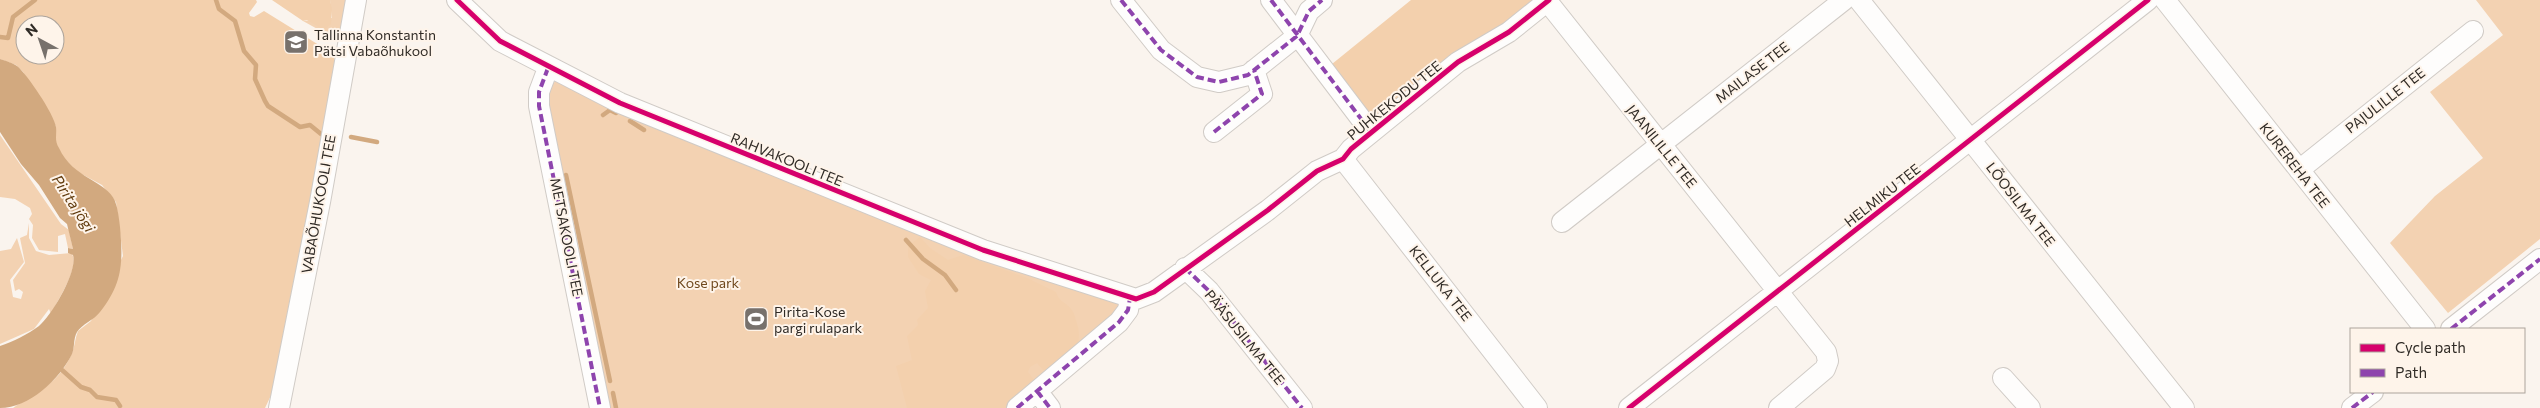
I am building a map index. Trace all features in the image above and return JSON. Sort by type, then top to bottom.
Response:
[{"type":"street","name":"VABAÕHUKOOLI TEE","points":[[279,408],[320,202],[356,0]]},
{"type":"street","name":"RAHVAKOOLI TEE","points":[[457,0],[489,32],[525,55],[548,68],[651,116],[946,236],[1130,298]]},
{"type":"street","name":"RAHVAKOOLI TEE","points":[[472,0],[525,55]]},
{"type":"street","points":[[1121,0],[1161,50],[1197,77],[1219,82],[1248,75],[1297,36],[1309,12],[1322,0]]},
{"type":"street","points":[[1271,0],[1371,132]]},
{"type":"street","name":"MAILASE TEE","points":[[1562,222],[1844,0]]},
{"type":"street","name":"LÕOSILMA TEE","points":[[1859,0],[2184,408]]},
{"type":"street","name":"HELMIKU TEE","points":[[1629,408],[2148,0]]},
{"type":"street","name":"KUREREHA TEE","points":[[2165,0],[2424,328]]},
{"type":"street","name":"JAANILILLE TEE","points":[[1548,1],[1826,352],[1828,361],[1825,369],[1779,408]]},
{"type":"street","name":"PUHKEKODU TEE","points":[[1130,298],[1148,295],[1268,210],[1317,171],[1343,159],[1350,149],[1458,62],[1509,32],[1548,1]]},
{"type":"street","name":"PAJULILLE TEE","points":[[2299,170],[2473,31]]},
{"type":"street","name":"METSAKOOLI TEE","points":[[548,68],[539,92],[539,106],[600,408]]},
{"type":"street","points":[[1214,132],[1262,94],[1254,70]]},
{"type":"street","name":"KELLUKA TEE","points":[[1343,159],[1537,408]]},
{"type":"street","points":[[2452,328],[2540,259]]},
{"type":"street","name":"PÄÄSUSILMA TEE","points":[[1185,268],[1209,291],[1302,408]]},
{"type":"street","points":[[1016,408],[1119,322],[1128,310],[1130,298]]},
{"type":"street","points":[[2003,378],[2030,408]]},
{"type":"street","points":[[1036,391],[1050,408]]},
{"type":"street","points":[[2352,408],[2371,393]]},
{"type":"green space","points":[[330,0],[348,0],[341,31],[330,36],[303,21],[332,18]]},
{"type":"green space","points":[[2476,0],[2540,0],[2540,239],[2448,313],[2390,243],[2435,196],[2483,158],[2430,92],[2503,35]]},
{"type":"green space","name":"Kose park","points":[[558,81],[1119,304],[1121,308],[1012,408],[604,408],[544,98],[552,83]]},
{"type":"green space","points":[[0,135],[61,224],[69,230],[73,249],[68,248],[65,234],[58,236],[58,252],[39,250],[32,238],[33,225],[29,219],[32,214],[30,208],[15,199],[0,197]]},
{"type":"green space","points":[[29,223],[29,238],[36,251],[49,255],[71,253],[74,258],[71,274],[51,314],[49,309],[34,329],[0,344],[0,251],[11,249],[17,238],[24,262],[10,280],[13,297],[21,299],[23,292],[19,289],[15,291],[13,280],[25,263],[20,238],[27,235]]},
{"type":"shaded area","points":[[0,0],[256,0],[257,2],[249,13],[250,16],[254,17],[264,11],[327,50],[334,58],[336,64],[275,387],[265,408],[13,408],[47,386],[61,373],[72,353],[78,331],[91,321],[123,256],[116,202],[102,185],[76,171],[63,157],[54,140],[56,127],[51,116],[23,72],[16,65],[65,65],[65,15],[15,15],[15,65],[0,59]]},
{"type":"shaded area","points":[[272,0],[330,0],[332,9],[331,24],[324,30],[307,20],[303,21]]},
{"type":"shaded area","points":[[1411,0],[1539,0],[1380,116],[1370,114],[1332,64]]},
{"type":"shaded area","points":[[920,237],[930,248],[948,260],[963,255],[1027,278],[1056,292],[1059,298],[1074,313],[1079,336],[1078,343],[1072,353],[1047,370],[1043,370],[1037,363],[1030,367],[1028,372],[1034,380],[1033,383],[1006,408],[907,408],[896,366],[912,360],[907,336],[918,325],[917,320],[928,308],[925,291],[931,280],[919,274],[908,257],[908,246]]},
{"type":"water","name":"Pirita jõgi","points":[[0,59],[17,66],[40,95],[54,121],[57,142],[65,158],[80,173],[111,194],[118,211],[121,262],[117,282],[108,301],[97,315],[77,332],[72,354],[51,383],[32,398],[22,403],[0,408],[0,346],[25,335],[39,326],[57,303],[68,282],[74,262],[73,255],[68,253],[68,248],[73,249],[67,224],[60,218],[39,185],[21,164],[0,132]]},
{"type":"waterway","points":[[0,37],[8,38],[13,17],[35,0]]},
{"type":"waterway","points":[[216,0],[219,9],[235,21],[244,51],[256,65],[255,79],[268,106],[300,127],[310,125],[321,134]]},
{"type":"waterway","points":[[603,115],[610,110],[616,113]]},
{"type":"waterway","points":[[630,121],[644,130]]},
{"type":"waterway","points":[[351,137],[377,142]]},
{"type":"waterway","points":[[566,175],[610,381]]},
{"type":"waterway","points":[[906,240],[923,259],[945,275],[956,290]]},
{"type":"waterway","points":[[62,370],[81,387],[90,390],[97,397],[116,400],[120,406]]},
{"type":"waterway","points":[[613,393],[616,408]]},
{"type":"marked path","points":[[1121,0],[1161,50],[1197,77],[1219,82],[1248,75],[1297,36],[1309,11],[1322,0]]},
{"type":"marked path","points":[[1271,0],[1371,132]]},
{"type":"marked path","points":[[548,68],[539,92],[539,106],[600,408]]},
{"type":"marked path","points":[[1214,132],[1262,94],[1254,70]]},
{"type":"marked path","points":[[2452,328],[2540,259]]},
{"type":"marked path","points":[[1185,268],[1209,291],[1302,408]]},
{"type":"marked path","points":[[1017,408],[1119,322],[1128,310],[1130,298]]},
{"type":"marked path","points":[[1037,391],[1050,408]]},
{"type":"marked path","points":[[2352,408],[2372,393]]},
{"type":"cycle path","points":[[457,0],[500,41],[620,103],[983,250],[1136,299],[1154,292],[1268,210],[1317,171],[1343,159],[1351,149],[1458,62],[1509,32],[1549,0]]},
{"type":"cycle path","points":[[1629,408],[2148,0]]},
{"type":"place","name":"Tallinna Konstantin Pätsi Vabaõhukool","points":[[296,42]]},
{"type":"place","name":"Pirita-Kose pargi rulapark","points":[[756,319]]}]
